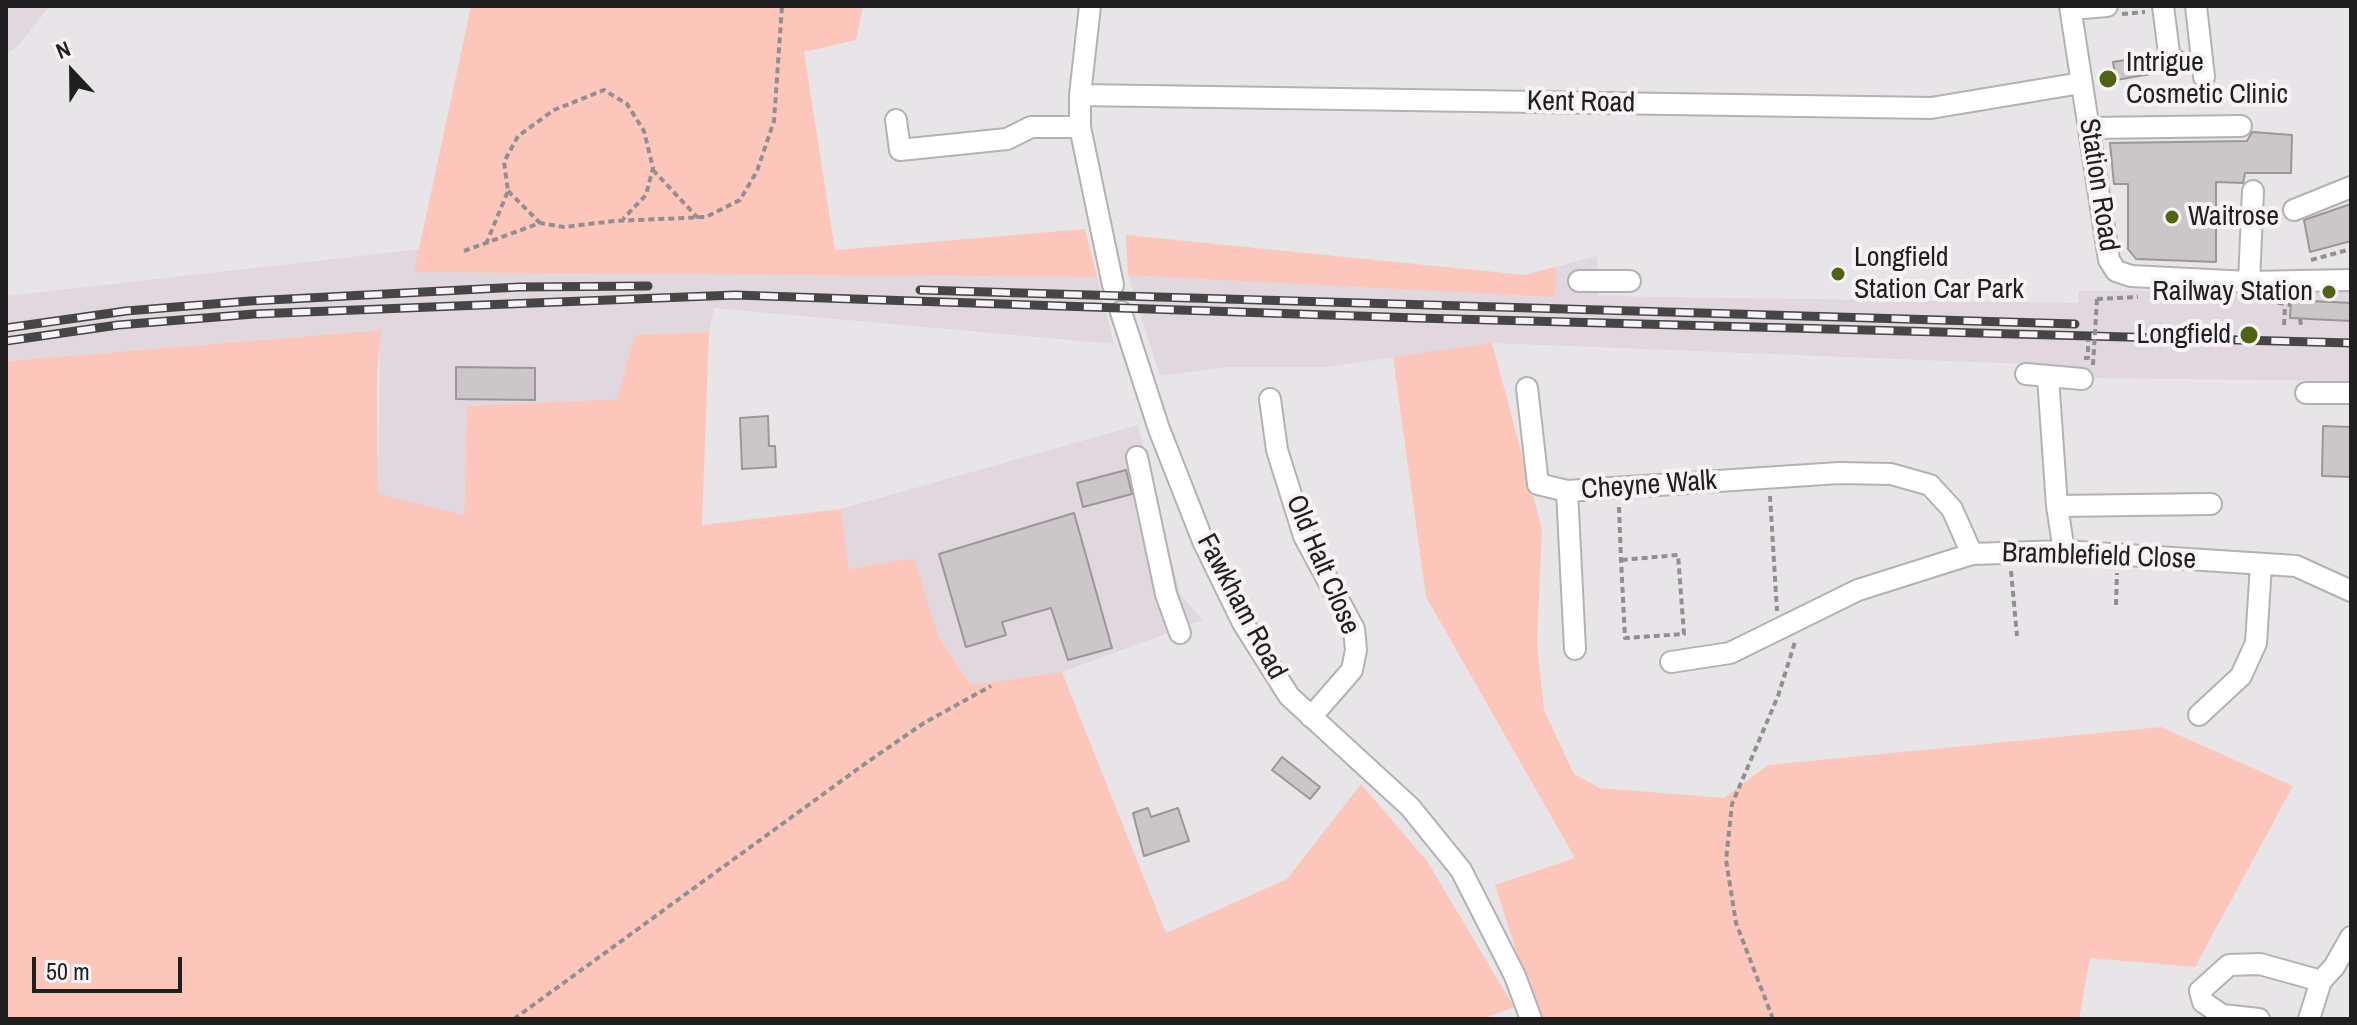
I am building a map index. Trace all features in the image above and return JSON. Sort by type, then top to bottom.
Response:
[{"type":"street","points":[[1090,6],[1080,95],[1080,127],[1113,285]]},
{"type":"street","points":[[2196,6],[2204,77]]},
{"type":"street","points":[[2070,7],[2114,10]]},
{"type":"street","name":"Station Road","points":[[2070,7],[2109,260],[2116,271],[2131,276],[2249,282],[2351,280]]},
{"type":"street","points":[[2163,8],[2169,53]]},
{"type":"street","name":"Kent Road","points":[[1080,95],[1931,108],[2081,83]]},
{"type":"street","points":[[896,120],[900,150],[1007,139],[1031,127],[1080,127]]},
{"type":"street","points":[[2089,128],[2241,126]]},
{"type":"street","points":[[2294,210],[2351,187]]},
{"type":"street","points":[[2249,282],[2253,191]]},
{"type":"street","points":[[1579,281],[1630,281]]},
{"type":"street","name":"Fawkham Road","points":[[1121,312],[1159,429],[1203,541],[1243,623],[1289,696],[1410,807],[1461,870],[1515,976],[1531,1019]]},
{"type":"street","points":[[2026,374],[2048,377],[2087,372]]},
{"type":"street","points":[[2048,377],[2057,506],[2064,551]]},
{"type":"street","points":[[1527,388],[1538,484],[1567,491],[1575,649]]},
{"type":"street","points":[[2306,393],[2351,393]]},
{"type":"street","name":"Old Halt Close","points":[[1270,399],[1277,450],[1304,536],[1354,629],[1356,650],[1352,670],[1311,717]]},
{"type":"street","points":[[1137,457],[1166,594],[1180,633]]},
{"type":"street","name":"Cheyne Walk","points":[[1567,491],[1891,474],[1930,485],[1952,509],[1972,554]]},
{"type":"street","points":[[2057,506],[2211,504]]},
{"type":"street","name":"Bramblefield Close","points":[[1671,662],[1730,653],[1858,590],[1972,554],[2064,551],[2296,566],[2351,591]]},
{"type":"street","points":[[2199,715],[2241,676],[2256,643],[2261,565]]},
{"type":"street","points":[[2309,1019],[2321,981],[2351,937]]},
{"type":"street","points":[[2259,1019],[2222,1015],[2203,1002],[2200,991],[2229,965],[2260,964],[2321,981]]},
{"type":"path","points":[[464,251],[540,223],[564,227],[622,220],[698,218],[740,200],[757,171],[774,121],[782,6]]},
{"type":"path","points":[[2114,10],[2163,8]]},
{"type":"path","points":[[486,244],[508,191],[504,162],[518,136],[554,110],[604,90],[627,104],[644,131],[653,170],[646,195],[622,220]]},
{"type":"path","points":[[653,170],[698,218]]},
{"type":"path","points":[[508,191],[540,223]]},
{"type":"path","points":[[2304,261],[2351,249]]},
{"type":"path","points":[[2087,372],[2097,299],[2129,300]]},
{"type":"path","points":[[2284,325],[2285,305]]},
{"type":"path","points":[[1770,478],[1774,599],[1791,625],[1782,683],[1732,804],[1726,860],[1736,923],[1773,1019]]},
{"type":"path","points":[[1618,488],[1621,560],[1625,638],[1684,634],[1678,555],[1621,560]]},
{"type":"path","points":[[2010,552],[2017,636]]},
{"type":"path","points":[[2116,605],[2118,554]]},
{"type":"path","points":[[514,1019],[889,747],[924,723],[991,686]]},
{"type":"shaded area","points":[[6,6],[50,6],[19,45],[6,54]]},
{"type":"shaded area","points":[[471,6],[863,6],[856,40],[804,52],[835,250],[1085,229],[1097,277],[414,272]]},
{"type":"shaded area","points":[[1085,229],[1114,344],[714,308],[709,332],[635,335],[618,399],[467,406],[464,515],[378,495],[380,330],[6,361],[6,296],[422,249],[765,262]]},
{"type":"shaded area","points":[[1126,235],[1524,275],[1597,256],[1598,296],[2078,303],[2079,291],[2351,289],[2351,381],[2087,378],[2024,364],[1492,343],[1326,367],[1227,367],[1160,376],[1128,275]]},
{"type":"shaded area","points":[[1126,235],[1524,275],[1556,267],[1555,297],[1128,275]]},
{"type":"shaded area","points":[[381,330],[377,376],[378,494],[464,515],[467,406],[617,399],[635,335],[709,332],[702,525],[841,509],[849,569],[914,558],[939,637],[971,685],[1062,672],[1166,933],[1287,879],[1361,784],[1427,861],[1514,1007],[1483,1019],[6,1019],[6,361]]},
{"type":"shaded area","points":[[1492,343],[1542,529],[1537,642],[1544,710],[1574,774],[1600,788],[1724,798],[1768,765],[2161,727],[2293,786],[2195,967],[2090,958],[2079,1019],[1538,1019],[1495,885],[1575,858],[1426,597],[1393,357]]},
{"type":"shaded area","points":[[1138,425],[1180,594],[1203,620],[1062,672],[971,685],[939,637],[914,558],[849,569],[841,509]]},
{"type":"building","points":[[2182,51],[2186,68],[2116,80],[2113,62],[2156,55],[2163,65],[2171,66],[2181,59]]},
{"type":"building","name":"Waitrose","points":[[2252,132],[2292,135],[2291,173],[2245,173],[2243,183],[2216,182],[2216,262],[2136,259],[2128,249],[2128,184],[2114,184],[2110,143],[2247,141]]},
{"type":"building","points":[[2351,204],[2351,241],[2310,252],[2304,220]]},
{"type":"building","points":[[2291,300],[2351,303],[2351,321],[2290,318]]},
{"type":"building","points":[[456,367],[535,368],[535,400],[456,399]]},
{"type":"building","points":[[768,416],[769,446],[775,446],[776,467],[742,469],[740,418]]},
{"type":"building","points":[[2323,426],[2351,427],[2351,477],[2322,476]]},
{"type":"building","points":[[1126,470],[1132,494],[1083,507],[1077,483]]},
{"type":"building","points":[[1074,513],[1112,648],[1068,660],[1051,608],[1002,622],[1006,635],[966,647],[939,554]]},
{"type":"building","points":[[1282,757],[1320,787],[1310,799],[1272,770]]},
{"type":"building","points":[[1148,808],[1151,817],[1178,808],[1189,841],[1144,856],[1133,813]]},
{"type":"railway","points":[[6,328],[126,311],[250,301],[520,287],[648,286]]},
{"type":"railway","points":[[920,290],[2075,324]]},
{"type":"railway","points":[[6,341],[118,325],[254,314],[735,295],[1417,318],[2351,343]]},
{"type":"place","name":"Intrigue Cosmetic Clinic","points":[[2108,79]]},
{"type":"place","name":"Waitrose","points":[[2172,217]]},
{"type":"place","name":"Longfield Station Car Park","points":[[1838,274]]},
{"type":"place","name":"Railway Station","points":[[2329,292]]},
{"type":"place","name":"Longfield","points":[[2249,335]]}]
